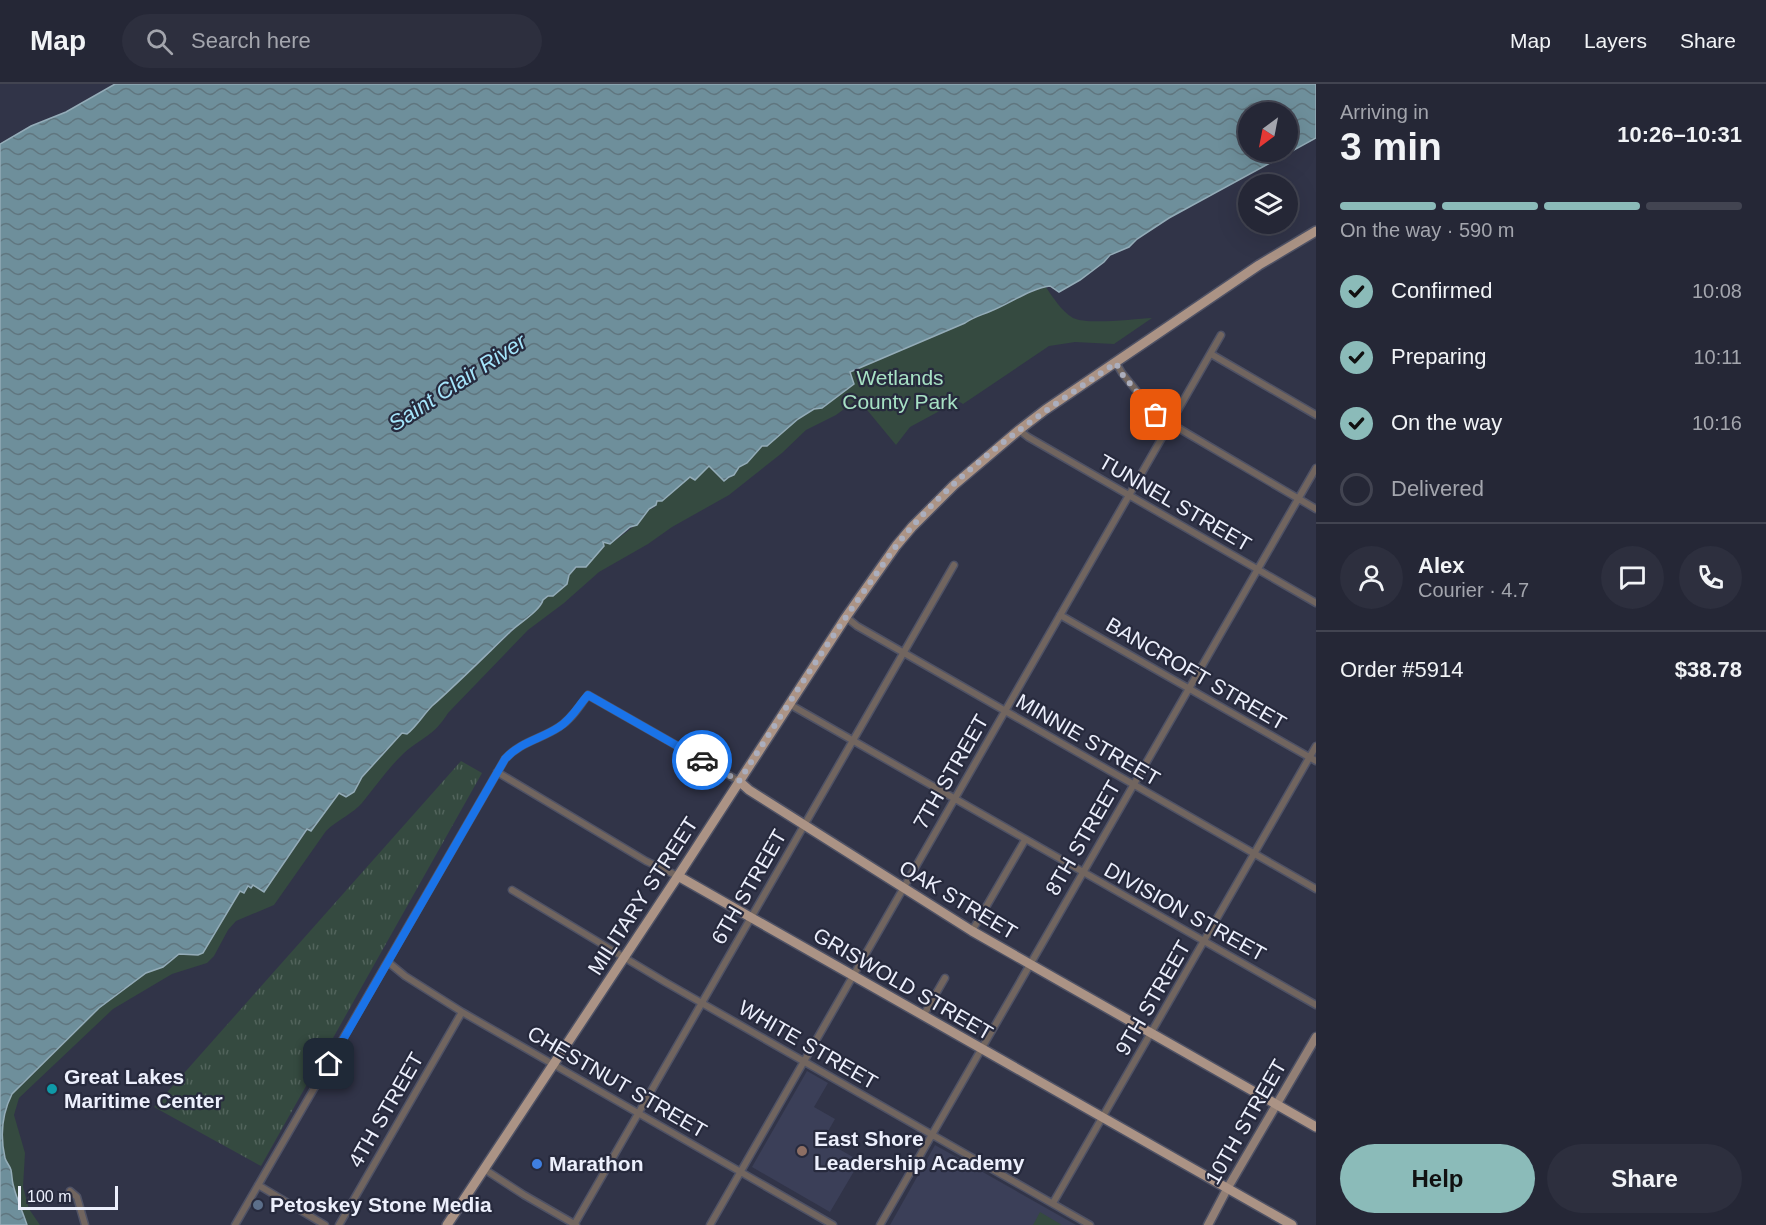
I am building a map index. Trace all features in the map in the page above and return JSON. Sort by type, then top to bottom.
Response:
[{"type":"main road","name":"MILITARY STREET","points":[[447,1225],[846,617],[912,527],[954,485],[1019,430],[1259,265],[1316,231]]},
{"type":"main road","name":"OAK STREET","points":[[739,781],[804,825],[972,931],[1316,1127]]},
{"type":"main road","name":"GRISWOLD STREET","points":[[678,876],[1292,1225]]},
{"type":"street","name":"7TH STREET","points":[[710,1225],[1221,335]]},
{"type":"street","points":[[1211,354],[1316,415]]},
{"type":"street","points":[[1116,363],[1149,408],[1170,424],[1316,509]]},
{"type":"street","name":"TUNNEL STREET","points":[[1019,430],[1316,603]]},
{"type":"street","name":"8TH STREET","points":[[880,1225],[1316,468]]},
{"type":"street","name":"6TH STREET","points":[[575,1225],[954,565]]},
{"type":"street","name":"BANCROFT STREET","points":[[1060,615],[1316,761]]},
{"type":"street","name":"MINNIE STREET","points":[[846,617],[856,626],[1316,888]]},
{"type":"street","name":"OAK STREET","points":[[497,772],[512,751],[567,722],[588,695],[739,781]]},
{"type":"street","name":"DIVISION STREET","points":[[789,704],[1316,1005]]},
{"type":"street","name":"9TH STREET","points":[[1053,1203],[1316,746]]},
{"type":"street","points":[[235,1225],[497,772]]},
{"type":"street","name":"GRISWOLD STREET","points":[[497,772],[646,861],[678,876]]},
{"type":"street","points":[[972,931],[1024,840]]},
{"type":"street","name":"WHITE STREET","points":[[512,890],[623,958],[1090,1225]]},
{"type":"street","name":"CHESTNUT STREET","points":[[388,962],[405,976],[462,1012],[833,1225]]},
{"type":"street","points":[[923,1016],[945,978]]},
{"type":"street","name":"4TH STREET","points":[[339,1225],[462,1012]]},
{"type":"street","name":"10TH STREET","points":[[1208,1225],[1316,1037]]},
{"type":"street","points":[[484,1169],[575,1225]]},
{"type":"street","points":[[258,1185],[325,1225]]},
{"type":"street","points":[[70,1191],[77,1197],[85,1225]]},
{"type":"shaded area","name":"East Shore Leadership Academy","points":[[807,1071],[828,1083],[814,1107],[835,1119],[823,1140],[860,1161],[830,1212],[752,1167]]},
{"type":"shaded area","points":[[935,1145],[1076,1225],[890,1225]]},
{"type":"green space","name":"Wetlands County Park","points":[[1045,286],[1057,303],[1073,318],[1099,321],[1152,318],[1114,344],[1075,342],[1049,346],[963,404],[958,401],[910,427],[896,445],[858,399],[836,415],[806,430],[782,453],[729,495],[599,572],[564,603],[528,630],[437,727],[398,759],[359,807],[326,831],[274,905],[236,921],[207,963],[172,974],[113,1009],[19,1098],[14,1115],[25,1153],[23,1187],[29,1209],[40,1225],[27,1225],[3,1149],[4,1117],[12,1094],[99,1008],[146,973],[163,967],[179,954],[198,955],[240,891],[253,885],[264,892],[308,829],[311,831],[339,793],[354,792],[362,777],[402,733],[407,734],[411,731],[432,706],[538,608],[548,595],[553,596],[567,584],[569,575],[603,542],[610,544],[627,532],[649,509],[654,508],[657,501],[662,501],[690,477],[695,480],[709,466],[724,481],[734,475],[739,467],[747,463],[762,446],[767,446],[798,419],[814,409],[822,408],[853,384],[849,372]]},
{"type":"green space","points":[[461,761],[482,773],[261,1166],[154,1107]]},
{"type":"green space","points":[[1040,1212],[1062,1225],[1033,1225]]},
{"type":"water","name":"Saint Clair River","points":[[115,84],[1316,84],[1316,138],[1298,148],[1298,102],[1238,102],[1238,162],[1272,162],[1250,174],[1238,174],[1238,180],[1169,218],[1129,247],[1110,255],[1080,280],[1059,292],[1050,286],[1035,290],[965,323],[850,372],[854,384],[822,408],[814,409],[798,419],[767,446],[762,446],[747,463],[739,467],[734,475],[724,481],[709,466],[695,480],[690,477],[662,501],[657,501],[637,525],[630,527],[610,544],[603,542],[604,546],[586,567],[576,567],[569,575],[567,584],[553,596],[548,596],[543,600],[533,613],[432,706],[411,731],[407,734],[402,733],[362,777],[354,792],[346,797],[339,793],[311,831],[307,829],[264,892],[253,885],[251,888],[248,886],[244,893],[240,891],[203,953],[179,954],[163,967],[146,973],[99,1008],[12,1094],[4,1117],[3,1150],[27,1225],[0,1225],[0,144],[31,126],[66,112]]},
{"type":"way so far","points":[[702,760],[739,781],[846,617],[896,546],[954,485],[1045,410],[1116,363],[1122,374],[1156,415]]},
{"type":"place","name":"Great Lakes Maritime Center","points":[[52,1089]]},
{"type":"place","name":"East Shore Leadership Academy","points":[[802,1151]]},
{"type":"place","name":"Marathon","points":[[537,1164]]},
{"type":"place","name":"Petoskey Stone Media","points":[[258,1205]]},
{"type":"route","points":[[329,1064],[505,759],[512,751],[567,722],[588,695],[702,760]]}]
